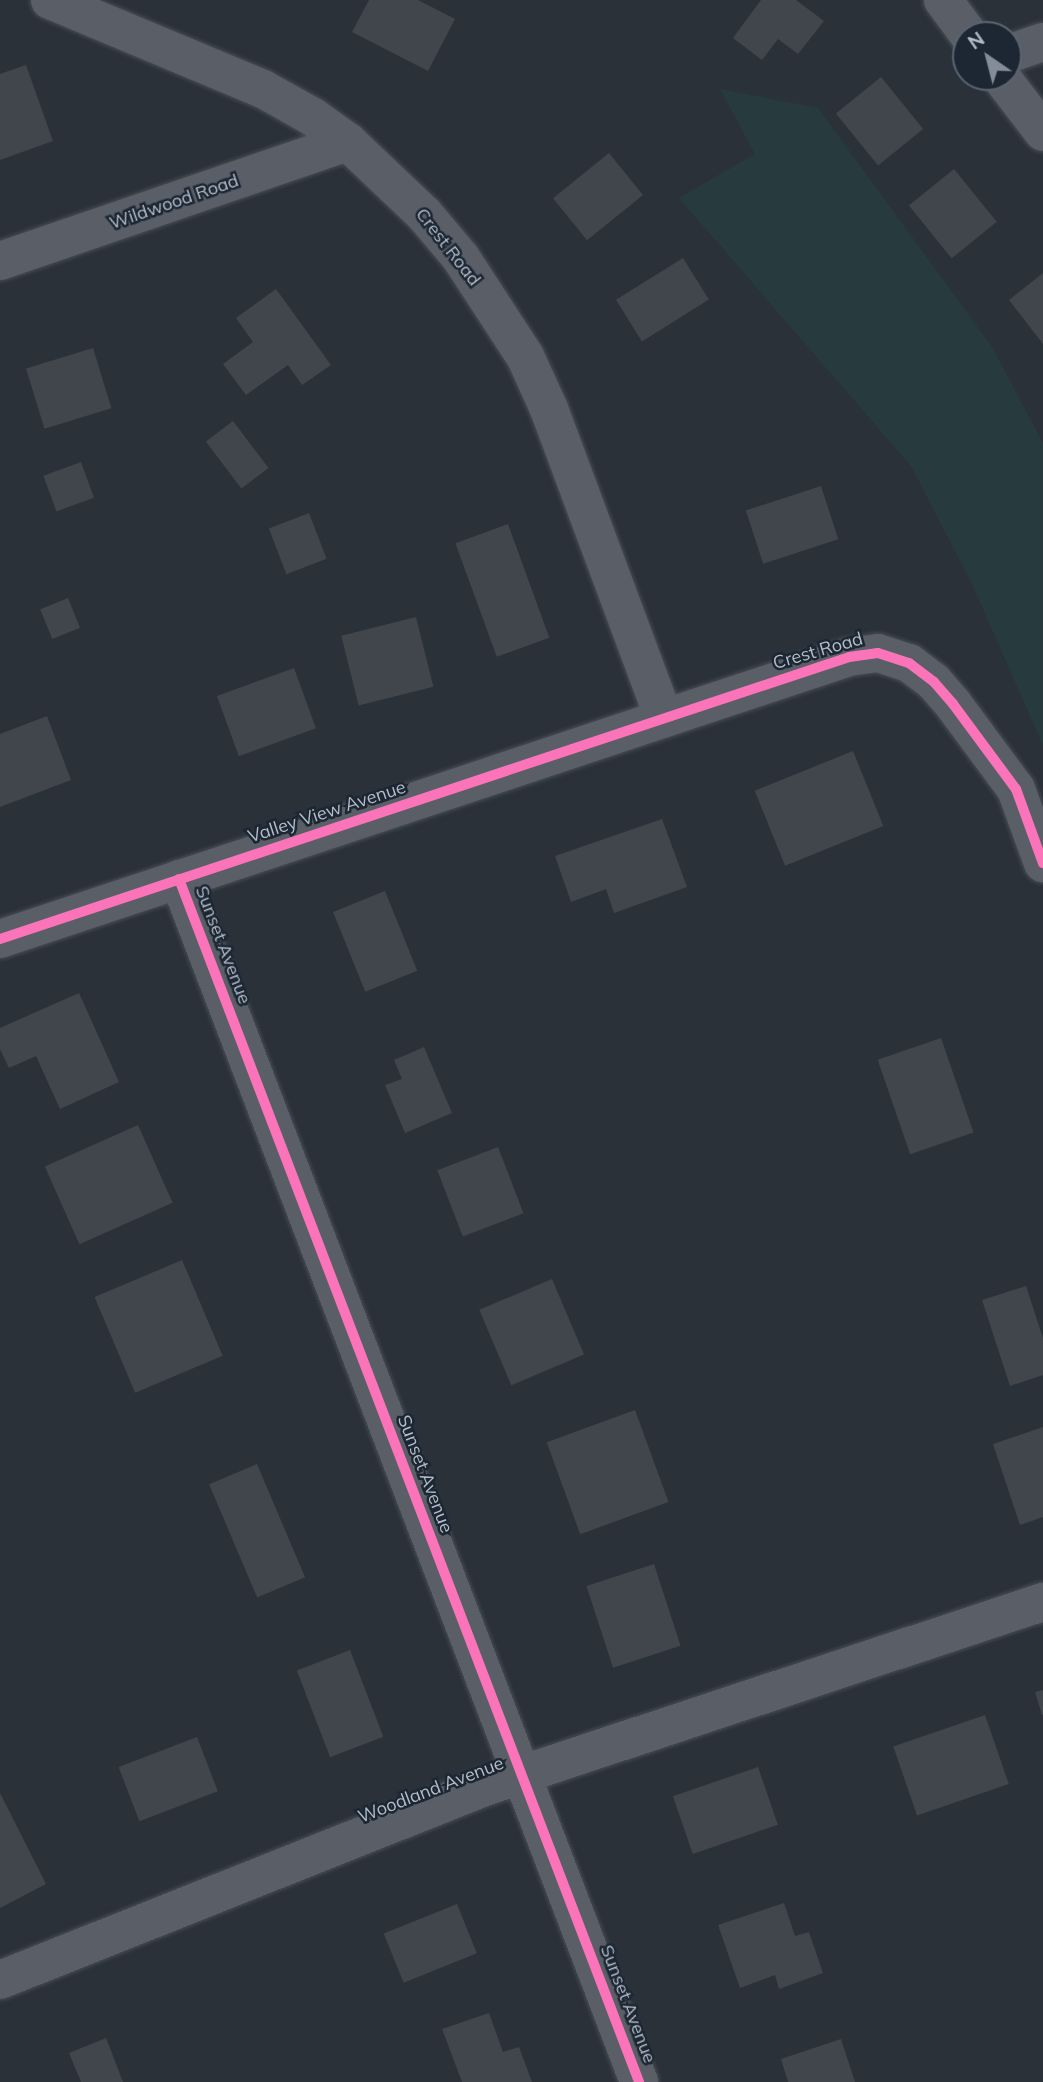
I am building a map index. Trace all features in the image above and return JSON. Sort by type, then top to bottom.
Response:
[{"type":"street","name":"Crest Road","points":[[50,0],[263,89],[313,117],[348,142],[424,214],[461,258],[525,356],[550,409],[664,718],[849,657],[878,653],[909,663],[934,682],[953,704],[1016,789],[1043,863]]},
{"type":"street","points":[[943,0],[959,21]]},
{"type":"street","points":[[1022,49],[1043,42]]},
{"type":"street","points":[[1012,91],[1043,132]]},
{"type":"street","name":"Wildwood Road","points":[[0,261],[348,142]]},
{"type":"street","name":"Valley View Avenue","points":[[0,939],[664,718]]},
{"type":"street","name":"Sunset Avenue","points":[[179,879],[639,2082]]},
{"type":"street","name":"Woodland Avenue","points":[[0,1980],[521,1774],[1043,1602]]},
{"type":"green space","points":[[720,89],[818,108],[992,347],[1043,443],[1043,745],[973,586],[911,466],[679,198],[755,154]]},
{"type":"building","points":[[369,0],[418,0],[455,19],[428,71],[352,32]]},
{"type":"building","points":[[761,0],[796,0],[824,21],[798,54],[778,39],[762,60],[733,38]]},
{"type":"building","points":[[26,65],[53,141],[0,160],[0,74]]},
{"type":"building","points":[[881,77],[923,129],[878,166],[836,114]]},
{"type":"building","points":[[609,153],[643,195],[587,240],[553,198]]},
{"type":"building","points":[[954,169],[997,222],[952,258],[909,206]]},
{"type":"building","points":[[683,258],[709,300],[642,341],[616,300]]},
{"type":"building","points":[[1043,273],[1043,344],[1009,300]]},
{"type":"building","points":[[276,289],[331,365],[302,385],[288,365],[246,395],[223,364],[253,342],[236,318]]},
{"type":"building","points":[[93,348],[111,408],[44,429],[26,368]]},
{"type":"building","points":[[233,421],[269,468],[241,489],[206,441]]},
{"type":"building","points":[[81,462],[94,498],[56,511],[43,476]]},
{"type":"building","points":[[821,486],[838,539],[763,564],[746,510]]},
{"type":"building","points":[[309,513],[327,559],[286,574],[269,528]]},
{"type":"building","points":[[508,524],[549,638],[497,657],[455,543]]},
{"type":"building","points":[[68,598],[80,628],[52,639],[40,609]]},
{"type":"building","points":[[416,617],[433,687],[359,705],[341,636]]},
{"type":"building","points":[[294,668],[316,728],[239,756],[217,696]]},
{"type":"building","points":[[47,716],[71,780],[0,807],[0,734]]},
{"type":"building","points":[[853,751],[883,826],[785,866],[755,791]]},
{"type":"building","points":[[662,819],[687,887],[614,913],[606,889],[571,902],[555,856]]},
{"type":"building","points":[[385,891],[417,971],[365,992],[333,912]]},
{"type":"building","points":[[79,993],[119,1082],[60,1109],[36,1056],[9,1068],[0,1049],[0,1028]]},
{"type":"building","points":[[941,1038],[974,1133],[910,1154],[878,1060]]},
{"type":"building","points":[[424,1047],[452,1113],[405,1133],[385,1085],[402,1079],[394,1060]]},
{"type":"building","points":[[138,1125],[173,1203],[79,1244],[45,1166]]},
{"type":"building","points":[[498,1147],[523,1213],[463,1237],[437,1170]]},
{"type":"building","points":[[182,1260],[223,1356],[135,1393],[95,1297]]},
{"type":"building","points":[[552,1279],[584,1354],[511,1385],[479,1310]]},
{"type":"building","points":[[1026,1286],[1043,1338],[1043,1375],[1010,1386],[982,1300]]},
{"type":"building","points":[[635,1410],[669,1502],[580,1534],[547,1442]]},
{"type":"building","points":[[1043,1427],[1043,1517],[1020,1525],[993,1444]]},
{"type":"building","points":[[257,1464],[305,1577],[257,1598],[209,1484]]},
{"type":"building","points":[[654,1564],[681,1646],[613,1668],[586,1586]]},
{"type":"building","points":[[350,1650],[383,1737],[330,1757],[297,1670]]},
{"type":"building","points":[[1043,1690],[1043,1715],[1042,1715],[1035,1692]]},
{"type":"building","points":[[985,1715],[1009,1784],[917,1816],[893,1747]]},
{"type":"building","points":[[197,1737],[218,1791],[139,1821],[119,1767]]},
{"type":"building","points":[[758,1767],[778,1825],[693,1854],[673,1796]]},
{"type":"building","points":[[0,1793],[46,1884],[0,1908]]},
{"type":"building","points":[[784,1903],[795,1936],[809,1932],[823,1973],[779,1989],[775,1975],[740,1988],[718,1925]]},
{"type":"building","points":[[457,1904],[477,1953],[404,1983],[384,1934]]},
{"type":"building","points":[[489,2013],[503,2052],[519,2047],[532,2082],[462,2082],[442,2029]]},
{"type":"building","points":[[106,2038],[123,2082],[81,2082],[69,2053]]},
{"type":"building","points":[[841,2039],[855,2082],[788,2082],[781,2059]]},
{"type":"cycle path","points":[[0,939],[849,657],[878,653],[909,663],[934,682],[953,704],[1016,789],[1043,863]]},
{"type":"cycle path","points":[[179,879],[639,2082]]}]
